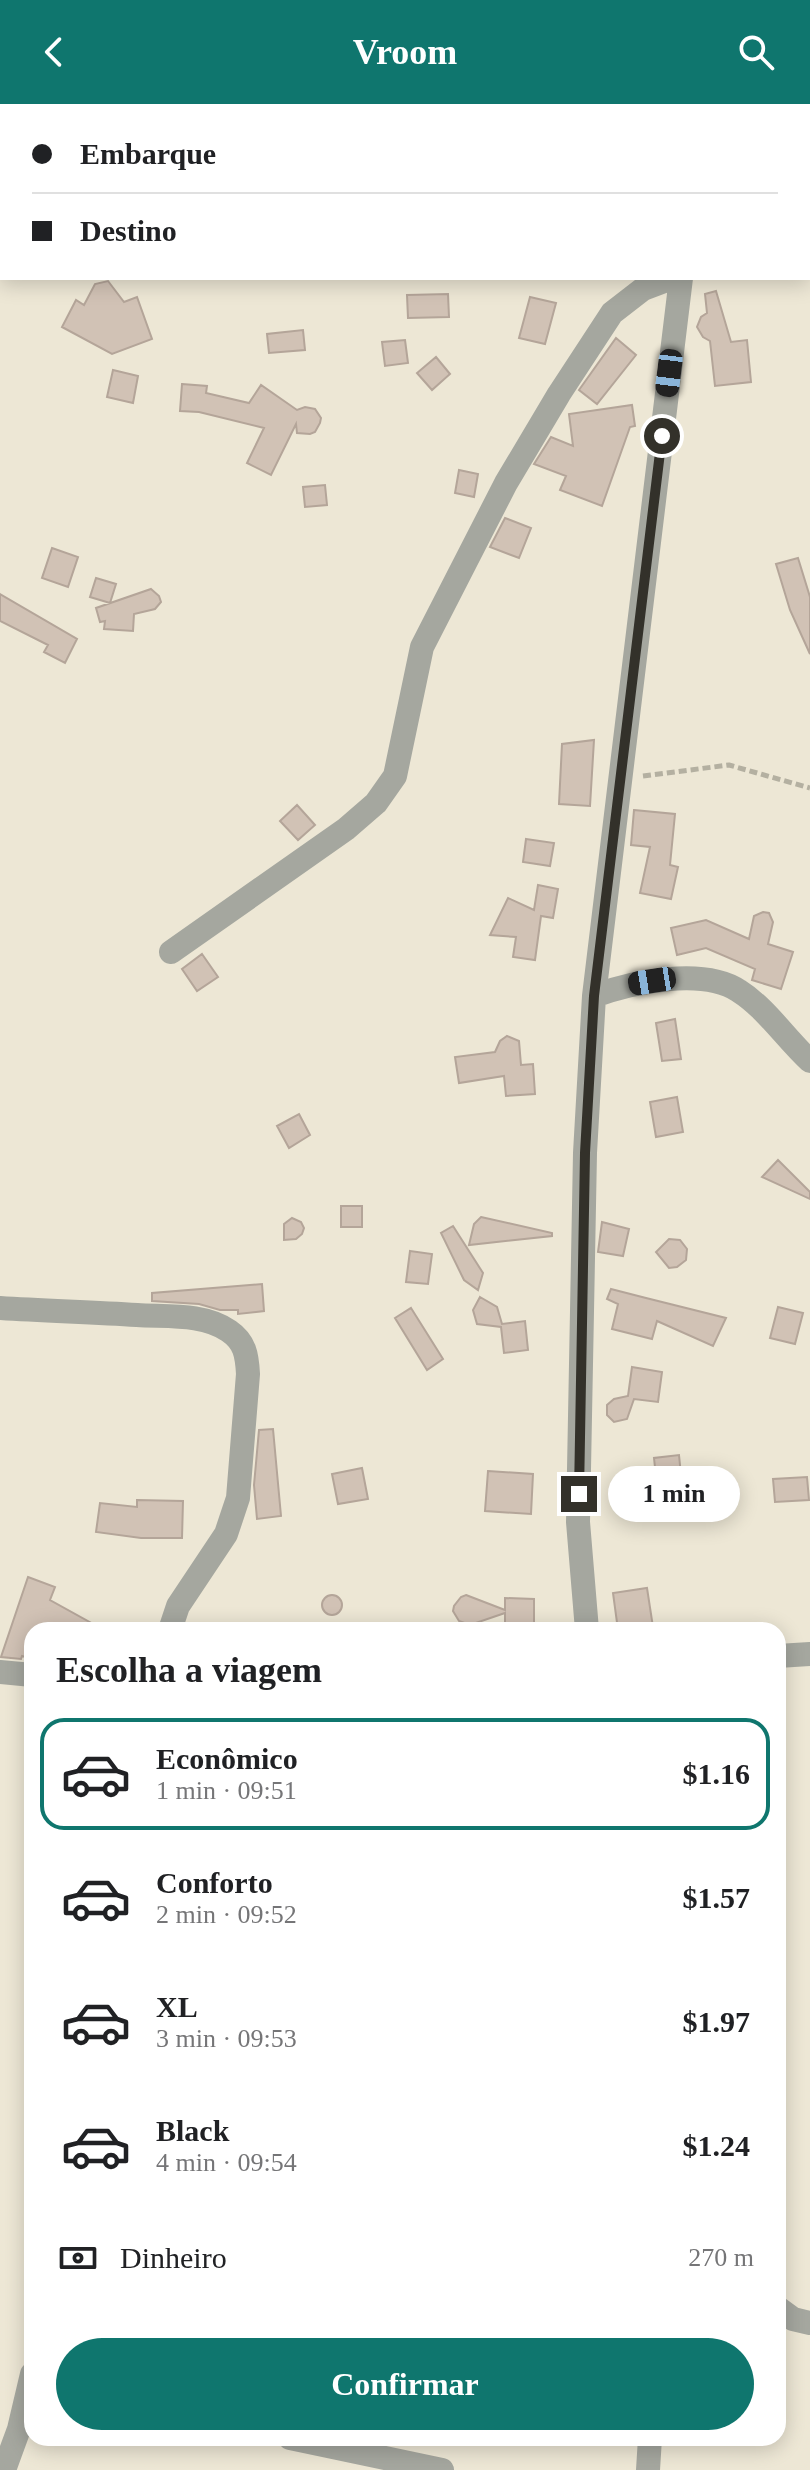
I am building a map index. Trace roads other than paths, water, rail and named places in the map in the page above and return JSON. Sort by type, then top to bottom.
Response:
[{"type":"street","points":[[171,952],[346,829],[376,803],[395,776],[422,647],[506,483],[612,313],[643,289],[667,280]]},
{"type":"street","points":[[586,1622],[578,1522],[585,1153],[594,996],[681,280]]},
{"type":"street","points":[[594,996],[622,986],[652,981],[725,983],[741,991],[810,1061]]},
{"type":"street","points":[[0,1308],[201,1320],[227,1329],[241,1341],[247,1356],[248,1374],[238,1498],[226,1534],[178,1606],[173,1622]]},
{"type":"street","points":[[786,1656],[810,1654]]},
{"type":"street","points":[[0,1672],[24,1674]]},
{"type":"street","points":[[4,2470],[24,2414]]},
{"type":"street","points":[[328,2446],[442,2470]]}]
